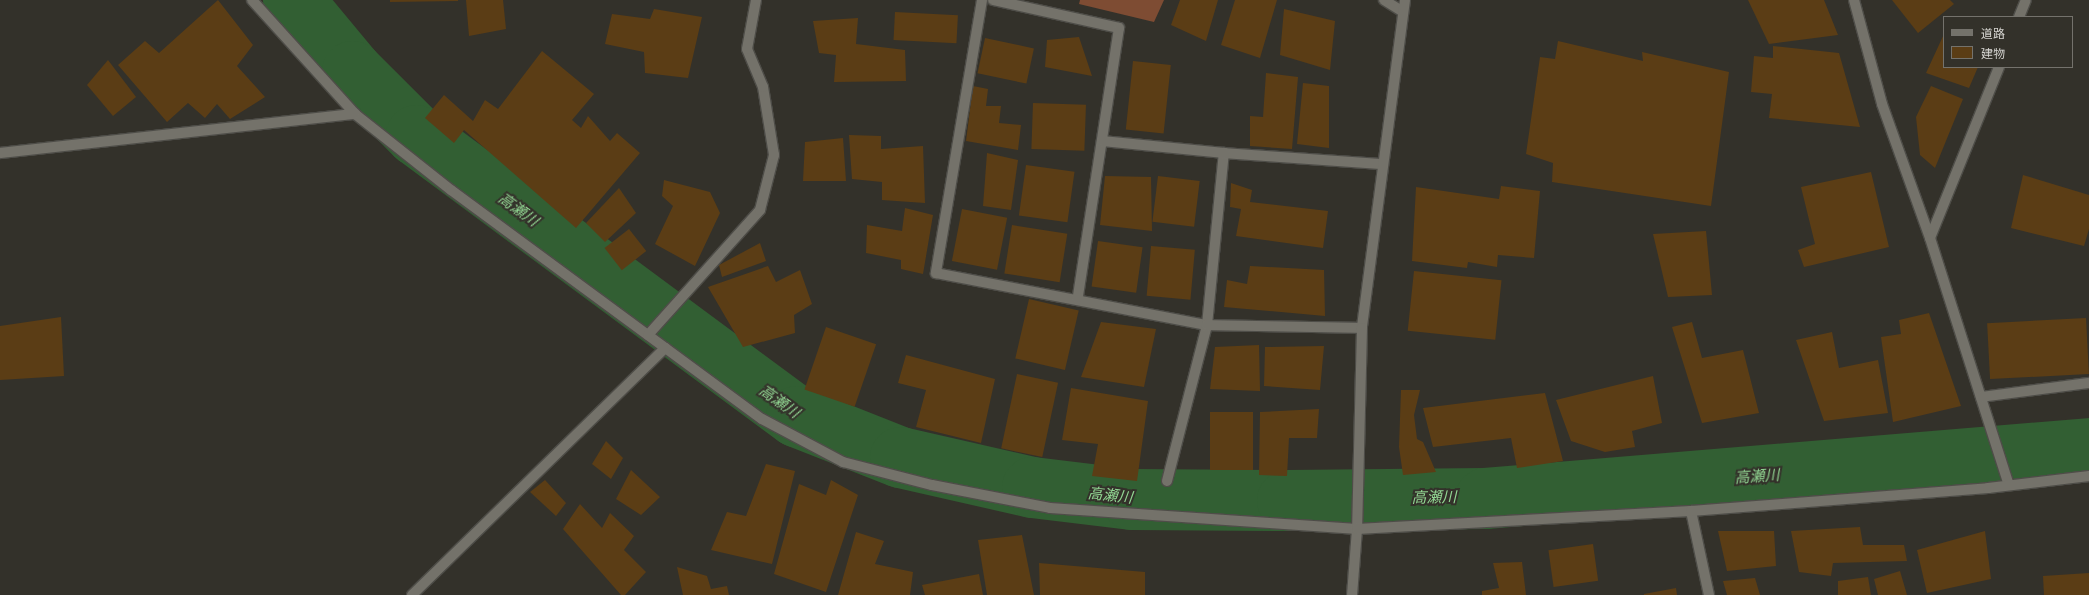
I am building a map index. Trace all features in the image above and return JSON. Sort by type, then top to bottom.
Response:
[{"type":"street","points":[[252,0],[355,114],[648,336],[762,419],[843,462],[858,466],[932,485],[1050,508],[1357,529],[1691,511],[1988,488],[2008,483],[2089,476]]},
{"type":"street","points":[[648,336],[760,210],[774,155],[763,87],[747,49],[756,0]]},
{"type":"street","points":[[982,0],[936,273],[1078,297],[1207,325],[1362,328]]},
{"type":"street","points":[[993,0],[1119,28],[1078,297]]},
{"type":"street","points":[[1384,0],[1403,12]]},
{"type":"street","points":[[1352,595],[1357,529],[1362,328],[1405,0]]},
{"type":"street","points":[[1854,0],[1882,104],[1930,238],[2008,483]]},
{"type":"street","points":[[2019,16],[2026,0]]},
{"type":"street","points":[[1930,238],[1999,68]]},
{"type":"street","points":[[0,153],[355,114]]},
{"type":"street","points":[[1102,141],[1224,153],[1383,164]]},
{"type":"street","points":[[1167,481],[1207,325],[1224,153]]},
{"type":"street","points":[[412,595],[665,348]]},
{"type":"street","points":[[1981,398],[2089,384]]},
{"type":"street","points":[[1691,511],[1708,595]]},
{"type":"shaded area","points":[[1080,0],[1164,0],[1154,22],[1079,4]]},
{"type":"building","points":[[218,0],[253,45],[237,66],[265,97],[230,119],[217,104],[205,118],[188,103],[167,122],[118,65],[145,41],[159,53]]},
{"type":"building","points":[[390,0],[458,0],[458,1],[390,2]]},
{"type":"building","points":[[466,0],[503,0],[506,29],[469,36]]},
{"type":"building","points":[[1180,0],[1218,0],[1206,41],[1171,25]]},
{"type":"building","points":[[1235,0],[1277,0],[1260,58],[1221,45]]},
{"type":"building","points":[[1748,0],[1824,0],[1838,35],[1769,44]]},
{"type":"building","points":[[1892,0],[1950,0],[1954,4],[1918,33]]},
{"type":"building","points":[[654,9],[702,17],[688,78],[645,73],[644,52],[605,44],[612,14],[650,19]]},
{"type":"building","points":[[1284,9],[1335,21],[1330,70],[1280,55]]},
{"type":"building","points":[[895,12],[958,15],[956,43],[894,40]]},
{"type":"building","points":[[858,18],[856,44],[905,50],[906,81],[834,82],[836,55],[819,53],[813,21]]},
{"type":"building","points":[[1943,36],[1943,68],[1978,68],[1969,88],[1926,73]]},
{"type":"building","points":[[1079,37],[1092,76],[1045,67],[1047,40]]},
{"type":"building","points":[[985,38],[1034,48],[1026,84],[978,73]]},
{"type":"building","points":[[1558,41],[1643,61],[1642,52],[1729,72],[1711,206],[1552,182],[1553,163],[1526,154],[1540,57],[1555,59]]},
{"type":"building","points":[[1773,46],[1839,53],[1860,127],[1769,118],[1772,94],[1751,92],[1754,56],[1773,58]]},
{"type":"building","points":[[542,51],[594,94],[572,120],[581,128],[588,116],[610,141],[617,133],[640,153],[576,228],[464,130],[454,143],[425,118],[444,95],[473,121],[485,100],[498,109]]},
{"type":"building","points":[[108,60],[136,97],[113,116],[87,85]]},
{"type":"building","points":[[1133,61],[1171,65],[1164,134],[1126,130]]},
{"type":"building","points":[[1266,73],[1298,77],[1292,149],[1250,146],[1250,116],[1263,117]]},
{"type":"building","points":[[1303,83],[1329,86],[1329,148],[1297,144]]},
{"type":"building","points":[[973,86],[988,89],[986,106],[1001,106],[999,123],[1021,125],[1018,150],[966,141]]},
{"type":"building","points":[[1931,86],[1963,99],[1935,168],[1920,155],[1916,117]]},
{"type":"building","points":[[1033,103],[1086,105],[1084,151],[1031,149]]},
{"type":"building","points":[[849,135],[881,136],[881,149],[923,146],[925,203],[882,200],[882,182],[852,179]]},
{"type":"building","points":[[843,138],[846,181],[803,181],[805,142]]},
{"type":"building","points":[[987,153],[1018,160],[1011,210],[983,206]]},
{"type":"building","points":[[1026,165],[1075,172],[1067,222],[1019,216]]},
{"type":"building","points":[[1871,172],[1889,247],[1804,267],[1798,250],[1815,244],[1801,187]]},
{"type":"building","points":[[2023,175],[2089,195],[2089,229],[2084,246],[2011,228]]},
{"type":"building","points":[[1105,176],[1151,177],[1152,231],[1100,225]]},
{"type":"building","points":[[1158,176],[1200,181],[1194,227],[1152,222]]},
{"type":"building","points":[[664,180],[710,192],[720,213],[695,266],[655,244],[673,206],[662,196]]},
{"type":"building","points":[[1231,183],[1252,190],[1250,202],[1328,211],[1323,248],[1236,236],[1241,209],[1230,207]]},
{"type":"building","points":[[1501,186],[1540,191],[1534,258],[1498,255],[1497,267],[1468,262],[1467,268],[1412,261],[1416,187],[1499,199]]},
{"type":"building","points":[[619,188],[636,213],[605,242],[586,223]]},
{"type":"building","points":[[905,208],[933,215],[923,274],[901,269],[901,260],[866,253],[867,225],[902,231]]},
{"type":"building","points":[[962,209],[1007,218],[997,270],[952,261]]},
{"type":"building","points":[[1012,225],[1067,234],[1060,282],[1004,273]]},
{"type":"building","points":[[629,229],[646,251],[622,270],[605,248]]},
{"type":"building","points":[[1706,231],[1712,295],[1668,297],[1653,234]]},
{"type":"building","points":[[1098,241],[1143,247],[1136,293],[1092,287]]},
{"type":"building","points":[[760,243],[766,261],[722,277],[719,265]]},
{"type":"building","points":[[1151,246],[1195,250],[1190,300],[1147,296]]},
{"type":"building","points":[[768,266],[776,282],[800,270],[812,304],[794,315],[795,333],[743,347],[708,287]]},
{"type":"building","points":[[1250,266],[1324,270],[1325,316],[1224,307],[1227,280],[1247,284]]},
{"type":"building","points":[[1414,271],[1502,280],[1495,340],[1408,331]]},
{"type":"building","points":[[1029,299],[1079,310],[1065,370],[1015,358]]},
{"type":"building","points":[[1929,313],[1961,406],[1893,422],[1881,337],[1901,334],[1899,320]]},
{"type":"building","points":[[61,317],[64,376],[0,380],[0,326]]},
{"type":"building","points":[[2086,318],[2089,374],[1990,379],[1987,323]]},
{"type":"building","points":[[1101,322],[1156,329],[1144,387],[1081,377]]},
{"type":"building","points":[[1692,322],[1702,358],[1743,350],[1759,413],[1702,423],[1672,327]]},
{"type":"building","points":[[826,327],[876,344],[855,407],[805,389]]},
{"type":"building","points":[[1832,332],[1839,368],[1878,360],[1888,413],[1824,421],[1796,340]]},
{"type":"building","points":[[1259,345],[1260,391],[1210,389],[1215,347]]},
{"type":"building","points":[[1324,346],[1320,390],[1264,386],[1265,347]]},
{"type":"building","points":[[906,355],[995,379],[981,443],[916,427],[926,390],[898,383]]},
{"type":"building","points":[[1017,374],[1058,383],[1042,457],[1001,448]]},
{"type":"building","points":[[1653,376],[1662,423],[1632,431],[1635,447],[1605,452],[1571,441],[1556,400]]},
{"type":"building","points":[[1071,388],[1148,401],[1137,481],[1092,476],[1098,444],[1062,440]]},
{"type":"building","points":[[1401,390],[1420,390],[1414,415],[1417,439],[1423,442],[1436,472],[1403,475],[1399,447]]},
{"type":"building","points":[[1545,393],[1563,461],[1517,468],[1511,438],[1433,447],[1423,408]]},
{"type":"building","points":[[1319,409],[1317,438],[1289,438],[1287,476],[1259,475],[1260,412]]},
{"type":"building","points":[[1210,412],[1253,412],[1253,470],[1210,470]]},
{"type":"building","points":[[606,441],[623,458],[611,479],[592,464]]},
{"type":"building","points":[[766,464],[795,471],[772,564],[711,550],[727,512],[746,516]]},
{"type":"building","points":[[631,470],[660,497],[641,515],[616,499]]},
{"type":"building","points":[[545,480],[566,503],[556,516],[530,492]]},
{"type":"building","points":[[831,480],[858,495],[826,592],[774,574],[799,484],[826,495]]},
{"type":"building","points":[[580,504],[602,528],[610,513],[634,536],[624,550],[646,572],[625,595],[621,595],[563,529]]},
{"type":"building","points":[[1860,527],[1863,545],[1904,545],[1907,561],[1833,563],[1831,576],[1799,572],[1791,531]]},
{"type":"building","points":[[1718,531],[1774,531],[1776,566],[1727,571]]},
{"type":"building","points":[[1985,531],[1991,579],[1927,593],[1917,550]]},
{"type":"building","points":[[856,532],[884,541],[875,564],[913,572],[910,595],[838,595]]},
{"type":"building","points":[[1022,535],[1034,595],[987,595],[978,540]]},
{"type":"building","points":[[1593,544],[1598,581],[1554,587],[1548,550]]},
{"type":"building","points":[[1522,562],[1526,595],[1482,595],[1482,591],[1499,588],[1493,563]]},
{"type":"building","points":[[1039,563],[1145,572],[1145,595],[1040,595]]},
{"type":"building","points":[[677,567],[707,576],[711,589],[727,586],[729,595],[683,595]]},
{"type":"building","points":[[1900,571],[1907,595],[1878,595],[1874,579]]},
{"type":"building","points":[[2089,573],[2089,595],[2044,595],[2043,576]]},
{"type":"building","points":[[979,574],[983,595],[925,595],[922,585]]},
{"type":"building","points":[[1868,577],[1871,595],[1838,595],[1838,581]]},
{"type":"building","points":[[1755,578],[1760,595],[1727,595],[1723,581]]},
{"type":"building","points":[[1676,588],[1677,595],[1644,595],[1644,594]]},
{"type":"waterway","name":"高瀬川","points":[[293,0],[352,71],[416,135],[796,416],[900,457],[1032,487],[1131,499],[1287,500],[1485,498],[2089,448]]}]
